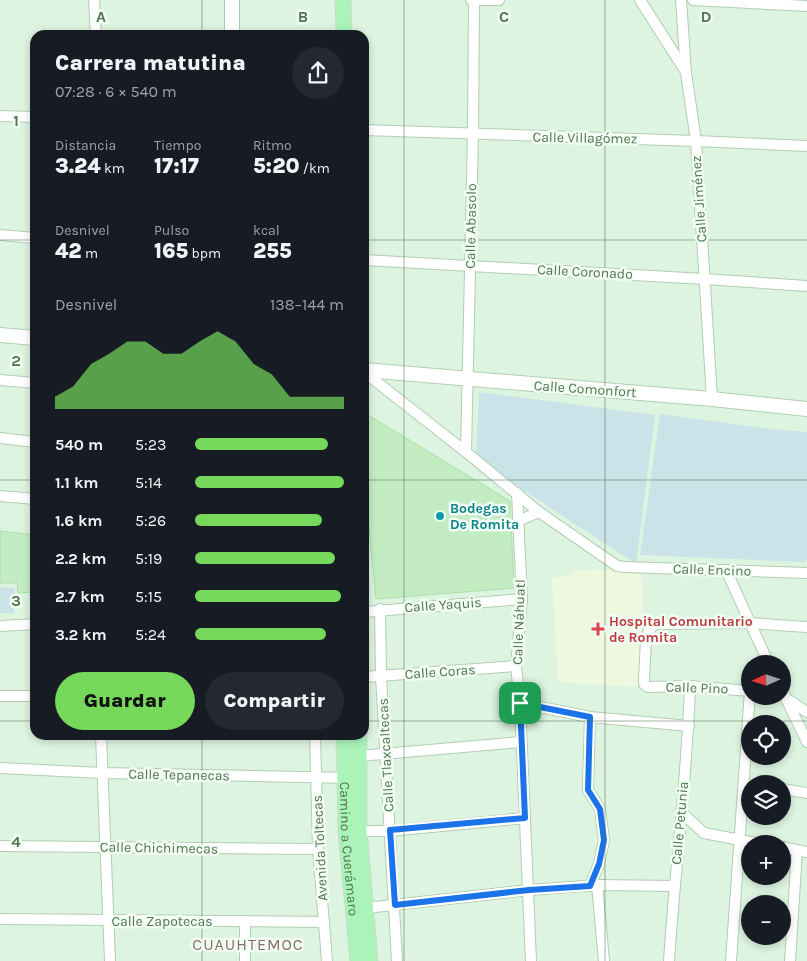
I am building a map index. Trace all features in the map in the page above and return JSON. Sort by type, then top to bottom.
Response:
[{"type":"main road","points":[[343,0],[344,30]]},
{"type":"main road","name":"Camino a Cuerámaro","points":[[345,740],[352,778],[358,961]]},
{"type":"main road","name":"Camino a Cuerámaro","points":[[352,778],[359,756],[358,740]]},
{"type":"main road","name":"Camino a Cuerámaro","points":[[353,831],[366,908],[370,961]]},
{"type":"street","points":[[94,0],[96,30]]},
{"type":"street","points":[[232,0],[232,30]]},
{"type":"street","points":[[473,0],[499,0]]},
{"type":"street","name":"Calle Abasolo","points":[[466,452],[473,135],[473,0]]},
{"type":"street","points":[[640,0],[686,73]]},
{"type":"street","name":"Calle Jiménez","points":[[681,0],[686,73],[696,141],[712,399]]},
{"type":"street","points":[[693,0],[807,6]]},
{"type":"street","points":[[0,116],[30,117]]},
{"type":"street","name":"Calle Villagómez","points":[[369,130],[807,146]]},
{"type":"street","points":[[0,235],[30,238]]},
{"type":"street","name":"Calle Coronado","points":[[369,260],[807,286]]},
{"type":"street","points":[[0,335],[30,338]]},
{"type":"street","name":"Calle Comonfort","points":[[369,371],[712,399],[807,409]]},
{"type":"street","points":[[369,375],[539,512],[518,521]]},
{"type":"street","points":[[0,380],[30,383]]},
{"type":"street","points":[[0,438],[30,441]]},
{"type":"street","name":"Calle Náhuatl","points":[[517,493],[522,599],[516,666],[520,703],[531,961]]},
{"type":"street","points":[[0,496],[30,499]]},
{"type":"street","name":"Calle Encino","points":[[539,512],[617,566],[726,570],[806,576]]},
{"type":"street","points":[[726,570],[765,655]]},
{"type":"street","name":"Calle Yaquis","points":[[369,611],[522,599]]},
{"type":"street","name":"Calle Tlaxcaltecas","points":[[380,610],[381,676],[387,754],[397,961]]},
{"type":"street","points":[[749,623],[807,627]]},
{"type":"street","name":"Calle Pino","points":[[741,690],[690,686],[648,687],[644,684],[646,639],[649,630],[655,624],[749,623]]},
{"type":"street","points":[[0,626],[30,624]]},
{"type":"street","name":"Calle Coras","points":[[369,677],[516,666]]},
{"type":"street","name":"Calle Petunia","points":[[669,961],[689,726],[690,686]]},
{"type":"street","points":[[0,696],[30,696]]},
{"type":"street","points":[[791,699],[807,712]]},
{"type":"street","points":[[520,703],[590,717],[689,726]]},
{"type":"street","points":[[747,775],[750,705]]},
{"type":"street","points":[[790,705],[807,742]]},
{"type":"street","points":[[590,717],[588,790],[600,809],[604,840],[594,885],[604,961]]},
{"type":"street","points":[[100,740],[110,961]]},
{"type":"street","name":"Avenida Toltecas","points":[[315,740],[318,849],[327,961]]},
{"type":"street","points":[[359,756],[521,742]]},
{"type":"street","name":"Calle Tepanecas","points":[[0,768],[102,773],[352,778]]},
{"type":"street","points":[[791,790],[807,793]]},
{"type":"street","points":[[681,812],[704,833],[740,840]]},
{"type":"street","points":[[353,831],[390,830],[525,818]]},
{"type":"street","points":[[731,961],[742,825]]},
{"type":"street","name":"Calle Chichimecas","points":[[0,846],[318,849]]},
{"type":"street","points":[[790,961],[802,851]]},
{"type":"street","points":[[366,908],[529,890],[594,885],[674,886]]},
{"type":"street","name":"Calle Zapotecas","points":[[0,920],[324,922]]},
{"type":"street","points":[[245,921],[245,961]]},
{"type":"shaded area","points":[[0,0],[807,0],[807,961],[0,961]]},
{"type":"shaded area","points":[[479,392],[655,415],[636,564],[476,459]]},
{"type":"shaded area","points":[[660,414],[770,429],[807,432],[807,559],[805,562],[640,555]]},
{"type":"shaded area","name":"Hospital Comunitario de Romita","points":[[602,569],[603,571],[614,570],[642,575],[644,623],[640,635],[638,687],[558,682],[552,578],[571,575],[572,571]]},
{"type":"shaded area","points":[[0,587],[15,588],[14,613],[0,613]]},
{"type":"building","name":"Bodegas De Romita","points":[[369,416],[510,501],[514,588],[376,599],[369,530]]},
{"type":"building","points":[[0,531],[30,534],[30,592],[18,593],[17,583],[0,583]]},
{"type":"place","name":"Bodegas De Romita","points":[[440,516]]},
{"type":"place","name":"Hospital Comunitario de Romita","points":[[598,629]]},
{"type":"district","name":"CUAUHTEMOC","points":[[248,944]]},
{"type":"route","points":[[520,703],[590,717],[588,790],[600,809],[604,840],[599,864],[590,886],[529,890],[395,905],[390,830],[525,818],[520,703]]}]
